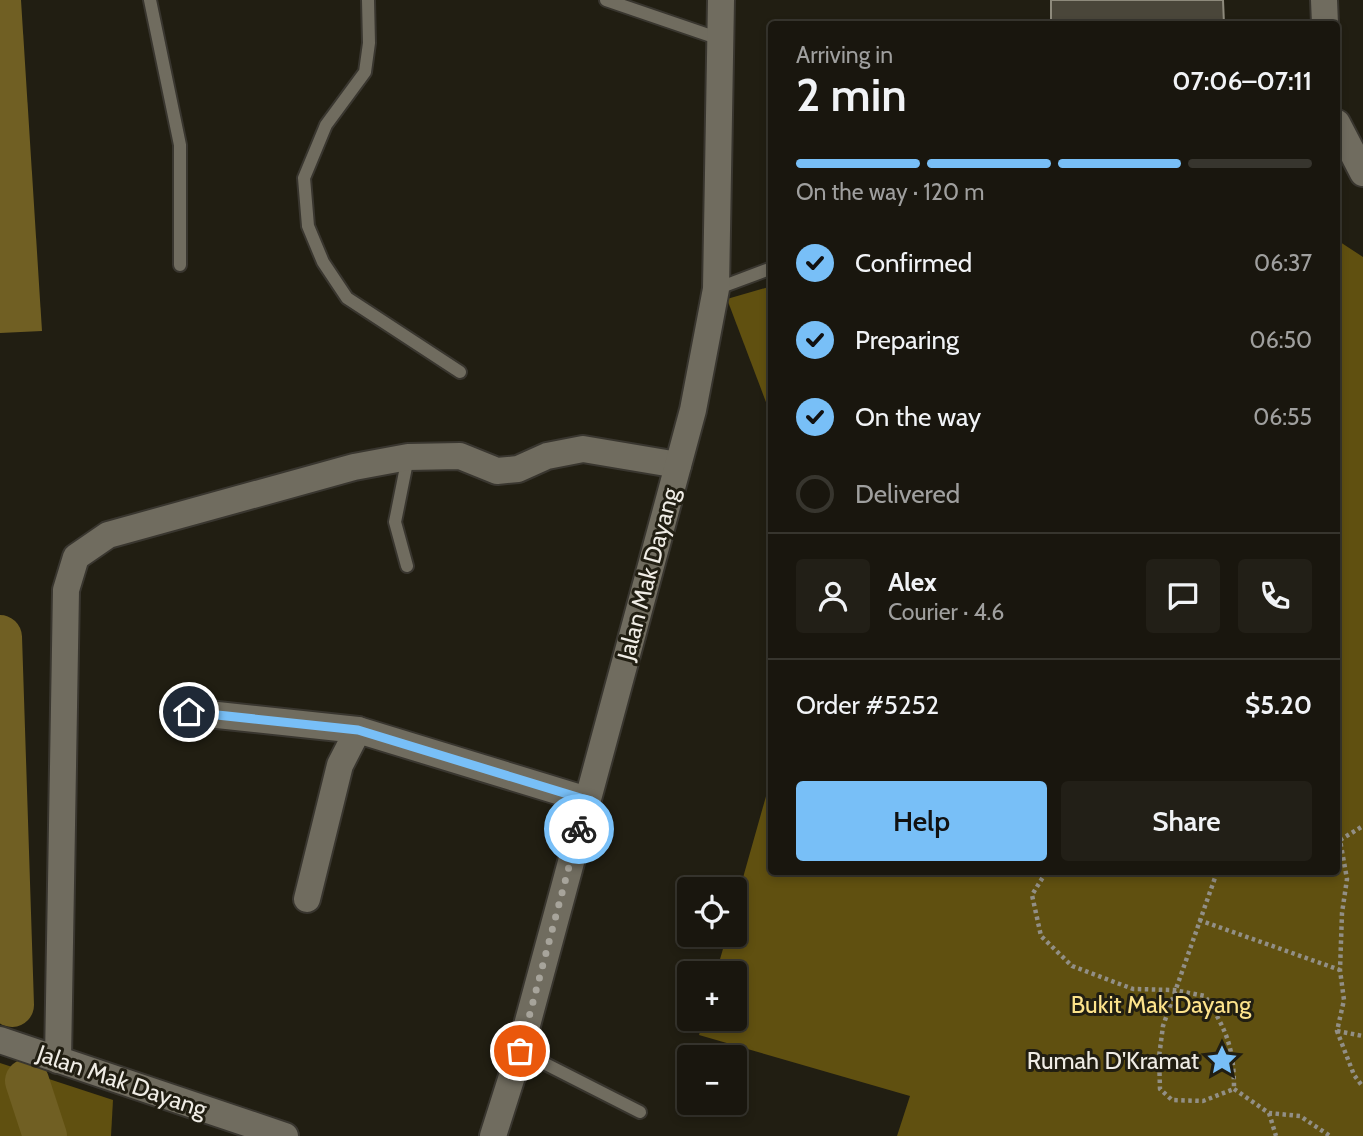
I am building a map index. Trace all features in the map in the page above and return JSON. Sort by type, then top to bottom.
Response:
[{"type":"street","name":"Jalan Mak Dayang","points":[[493,1136],[520,1051],[694,410],[716,289],[721,0]]},
{"type":"street","points":[[1324,0],[1325,21]]},
{"type":"street","points":[[1340,129],[1363,173]]},
{"type":"street","points":[[58,1060],[66,590],[76,557],[108,535],[354,467],[408,457],[460,456],[497,471],[518,469],[547,456],[583,449],[678,465]]},
{"type":"street","points":[[189,712],[358,730],[587,800]]},
{"type":"street","points":[[307,899],[340,765],[358,730]]},
{"type":"street","name":"Jalan Mak Dayang","points":[[0,1040],[285,1136]]},
{"type":"lane","points":[[150,0],[180,145],[180,265]]},
{"type":"lane","points":[[368,0],[369,43],[365,72],[326,125],[304,178],[308,226],[323,262],[347,299],[460,372]]},
{"type":"lane","points":[[606,0],[720,39]]},
{"type":"lane","points":[[716,289],[768,270]]},
{"type":"lane","points":[[407,566],[395,522],[408,457]]},
{"type":"lane","points":[[520,1051],[640,1112]]},
{"type":"path","points":[[1340,838],[1363,826]]},
{"type":"path","points":[[1340,848],[1347,879],[1342,913],[1340,970],[1343,1000],[1337,1031],[1354,1075],[1363,1087]]},
{"type":"path","points":[[1044,875],[1032,895],[1041,936],[1072,965],[1133,989],[1174,990],[1205,996],[1224,1026],[1234,1060],[1234,1089]]},
{"type":"path","points":[[1216,875],[1163,1027],[1159,1057],[1160,1089],[1172,1100],[1203,1101],[1234,1089]]},
{"type":"path","points":[[1199,920],[1340,970]]},
{"type":"path","points":[[1337,1031],[1363,1036]]},
{"type":"path","points":[[1234,1089],[1269,1113],[1300,1116],[1330,1136]]},
{"type":"path","points":[[1269,1113],[1276,1136]]},
{"type":"green space","name":"Bukit Mak Dayang","points":[[1340,242],[1363,257],[1363,1136],[897,1136],[910,1096],[747,1049],[747,1045],[734,1045],[699,1035],[700,1031],[747,1031],[747,961],[719,961],[724,947],[747,947],[747,877],[743,877],[768,789],[768,875],[1340,875]]},
{"type":"green space","points":[[768,287],[768,407],[727,299]]},
{"type":"green space","points":[[0,1063],[113,1100],[111,1136],[0,1136]]},
{"type":"shaded area","points":[[0,0],[21,0],[42,331],[0,333]]},
{"type":"building","points":[[1051,0],[1223,0],[1224,21],[1051,21]]},
{"type":"waterway","points":[[0,637],[12,1005]]},
{"type":"waterway","points":[[27,1081],[45,1136]]},
{"type":"way so far","points":[[520,1051],[579,829]]},
{"type":"place","name":"Rumah D'Kramat","points":[[1222,1060]]},
{"type":"route","points":[[189,712],[358,730],[587,800],[579,829]]}]
